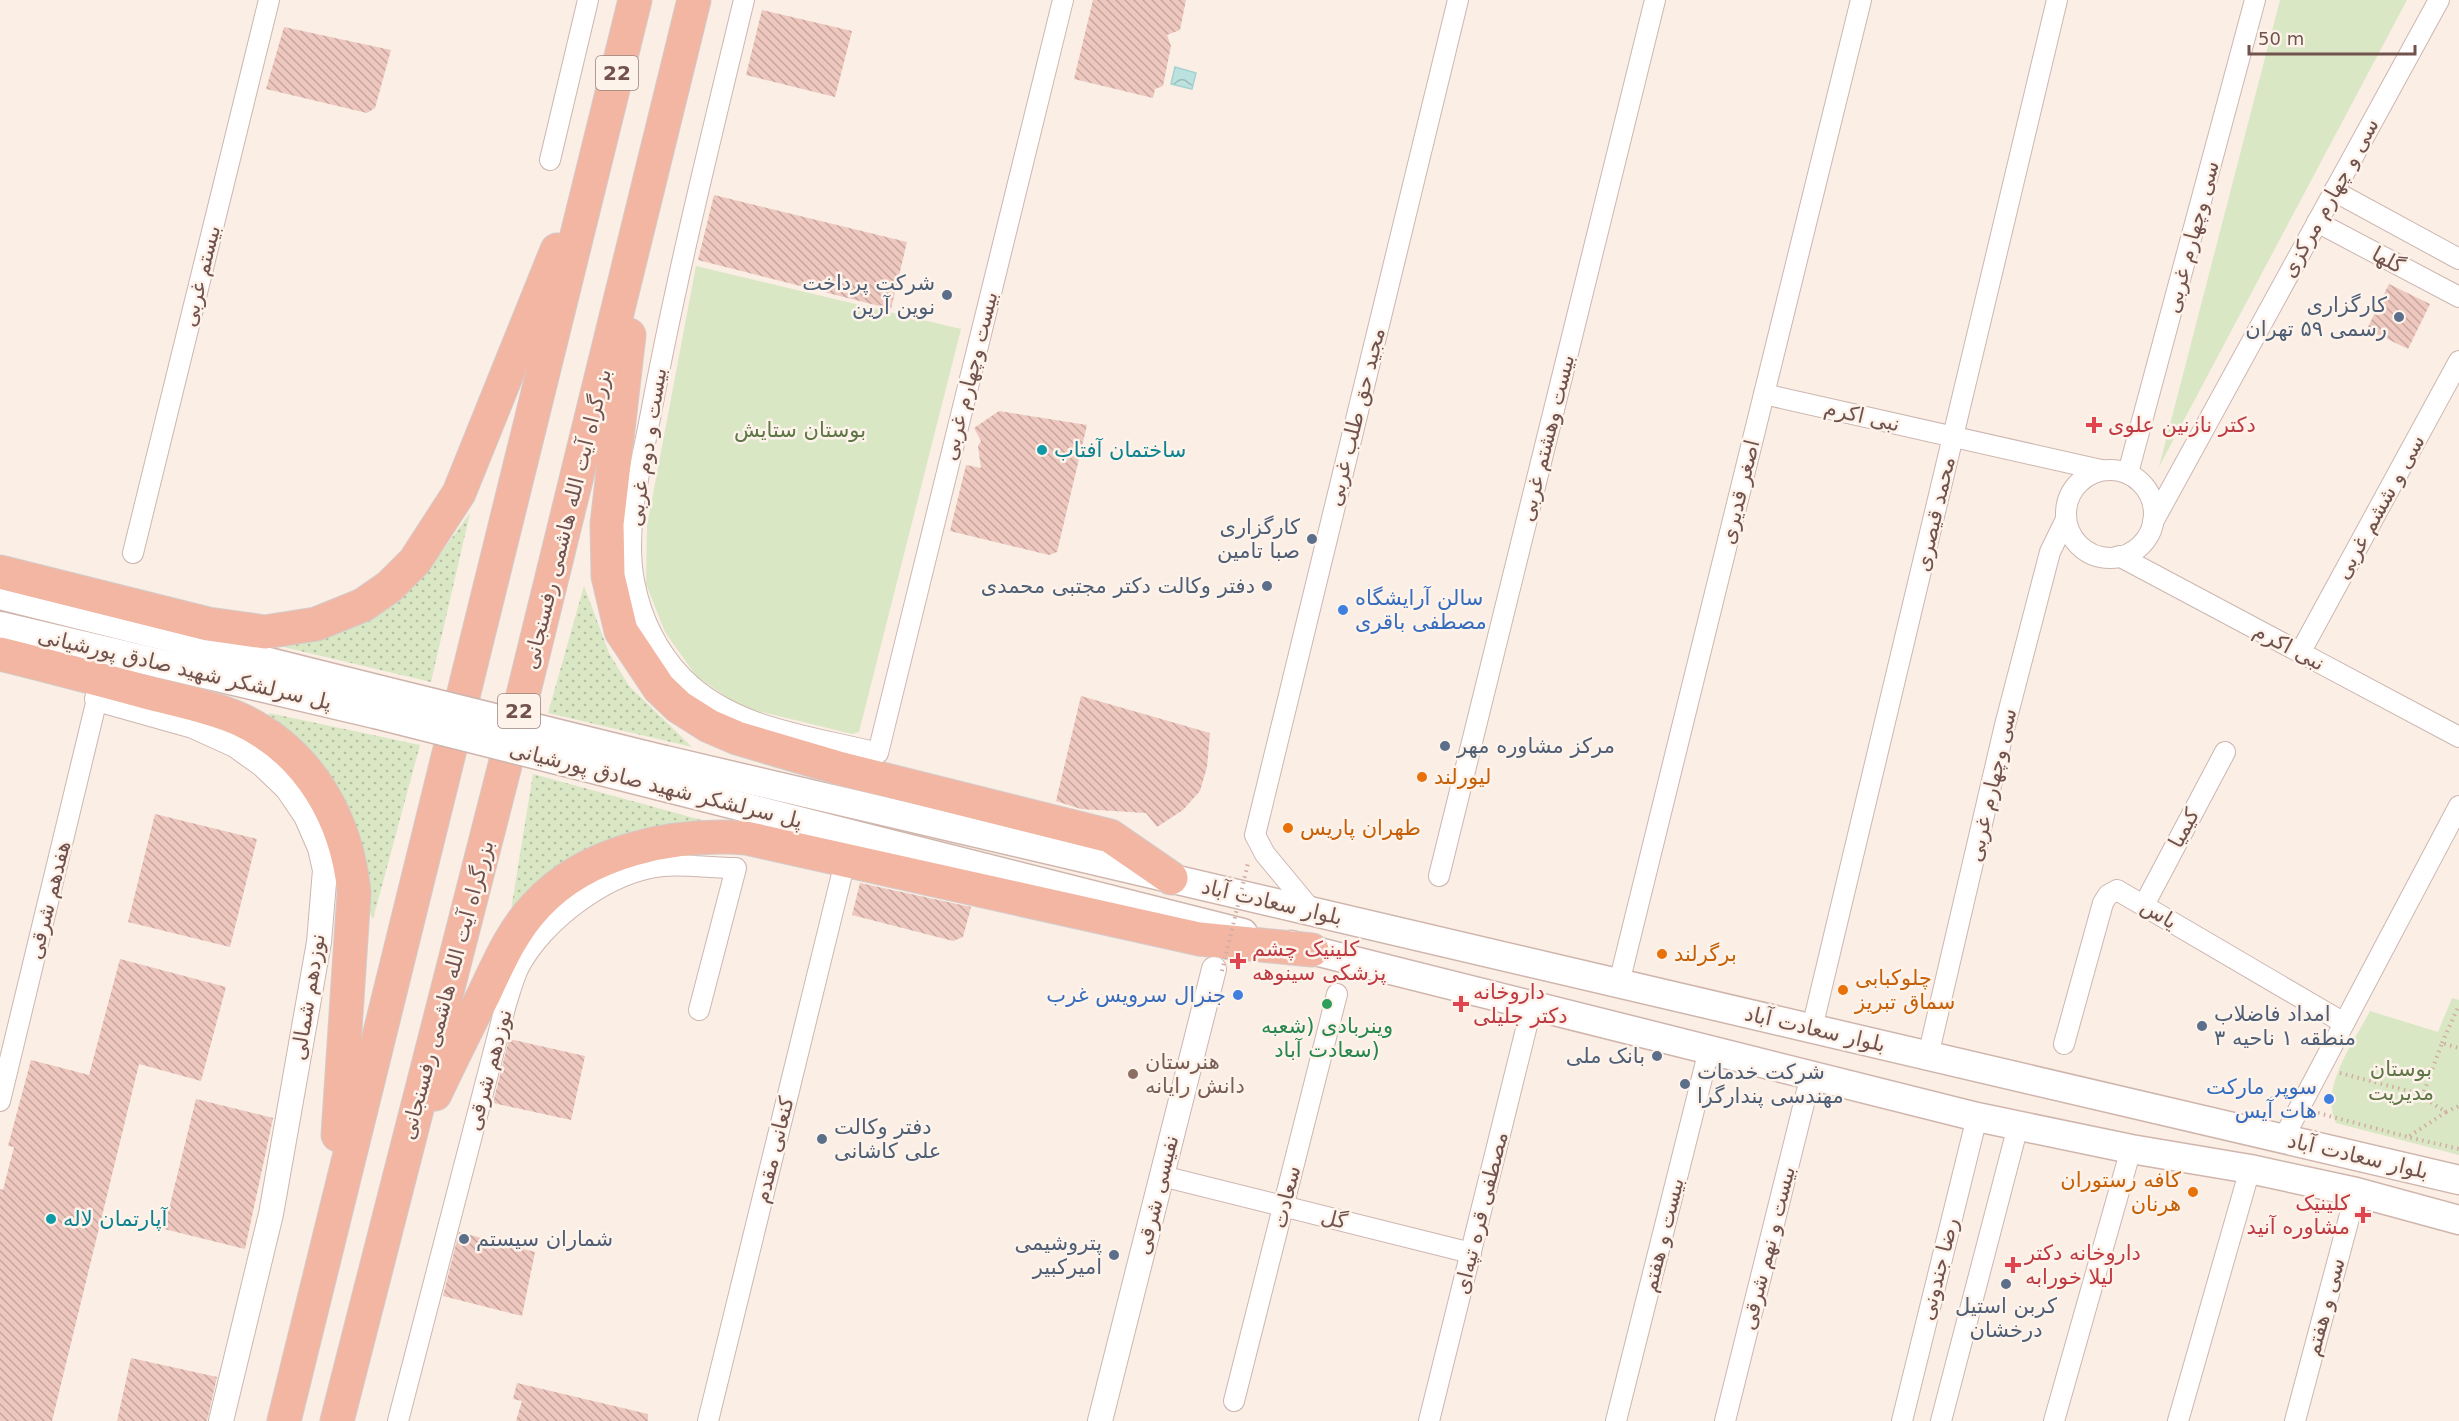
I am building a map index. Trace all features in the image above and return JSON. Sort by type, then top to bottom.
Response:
[{"type":"highway","name":"22","points":[[284,1421],[635,0]]},
{"type":"highway","name":"بزرگراه آیت الله هاشمی رفسنجانی","points":[[337,1421],[524,691],[694,0]]},
{"type":"highway","points":[[0,572],[208,624],[265,632],[316,624],[363,605],[388,587],[415,561],[459,493],[599,146]]},
{"type":"highway","points":[[639,226],[625,380],[607,524],[606,553],[611,600],[621,632],[659,688],[679,707],[709,726],[737,738],[842,769],[1110,836],[1171,878]]},
{"type":"highway","points":[[0,654],[238,718],[283,748],[320,790],[342,829],[352,867],[355,910],[333,1217]]},
{"type":"highway","points":[[399,1175],[497,967],[513,936],[536,905],[565,881],[597,863],[655,844],[715,836],[746,838],[1199,939],[1312,950]]},
{"type":"main road","name":"پل سرلشکر شهید صادق پورشیانی","points":[[0,595],[378,702],[662,773],[1312,950]]},
{"type":"main road","name":"پل سرلشکر شهید صادق پورشیانی","points":[[0,626],[378,702]]},
{"type":"main road","name":"پل سرلشکر شهید صادق پورشیانی","points":[[662,773],[1171,878]]},
{"type":"main road","name":"بلوار سعادت آباد","points":[[1171,878],[2459,1180]]},
{"type":"main road","name":"بلوار سعادت آباد","points":[[1312,950],[1977,1117],[2122,1148],[2250,1169],[2356,1192],[2459,1220]]},
{"type":"main road","points":[[2121,1101],[2122,1148]]},
{"type":"street","name":"بیستم غربی","points":[[133,553],[269,0]]},
{"type":"street","points":[[550,160],[588,0]]},
{"type":"street","name":"بیست و دوم غربی","points":[[744,0],[673,296],[638,486],[632,537],[633,579],[643,615],[658,647],[684,679],[721,707],[748,721],[878,753]]},
{"type":"street","name":"بیست وچهارم غربی","points":[[878,753],[1063,0]]},
{"type":"street","name":"مجید حق طلب غربی","points":[[1313,912],[1264,854],[1255,834],[1458,0]]},
{"type":"street","name":"بیست وهشتم غربی","points":[[1438,876],[1655,0]]},
{"type":"street","name":"اصغر قدیری","points":[[1619,983],[1861,0]]},
{"type":"street","name":"محمد قیصری","points":[[1812,1028],[2057,0]]},
{"type":"street","name":"سی وچهارم غربی","points":[[2128,473],[2255,0]]},
{"type":"street","name":"سی و چهارم مرکزی","points":[[2153,522],[2439,0]]},
{"type":"street","name":"گلها","points":[[2334,191],[2459,259]]},
{"type":"street","name":"گلها","points":[[2317,222],[2459,297]]},
{"type":"street","name":"سی و ششم غربی","points":[[2300,653],[2459,361]]},
{"type":"street","name":"نبی اکرم","points":[[1764,394],[2101,470]]},
{"type":"street","points":[[2101,470],[2128,473],[2140,482],[2149,494],[2154,508],[2153,522],[2147,536],[2138,548],[2120,556],[2099,557],[2087,552],[2069,532],[2066,519],[2066,506],[2074,489],[2088,475],[2101,470]]},
{"type":"street","name":"سی وچهارم غربی","points":[[1928,1056],[2005,725],[2050,552],[2066,519]]},
{"type":"street","name":"نبی اکرم","points":[[2120,556],[2459,737]]},
{"type":"street","name":"هفدهم شرقی","points":[[0,1101],[97,699]]},
{"type":"street","name":"نوزدهم شمالی","points":[[97,699],[193,726],[235,745],[263,765],[287,788],[306,816],[320,848],[325,870],[319,942],[271,1214],[221,1421]]},
{"type":"street","name":"کیمیا","points":[[2144,905],[2225,752]]},
{"type":"street","points":[[2283,1138],[2459,806]]},
{"type":"street","name":"نوزدهم شرقی","points":[[398,1421],[506,1004],[518,968],[540,939],[563,915],[594,891],[629,873],[663,866],[736,868],[699,1010]]},
{"type":"street","name":"کنعانی مقدم","points":[[708,1421],[841,878]]},
{"type":"street","name":"یاس","points":[[2064,1044],[2103,903],[2108,895],[2117,890],[2344,1023]]},
{"type":"street","name":"نفیسی شرقی","points":[[1100,1421],[1162,1176],[1218,970]]},
{"type":"street","name":"سعادت","points":[[1234,1401],[1337,994]]},
{"type":"street","name":"مصطفی قره تپه‌ای","points":[[1429,1421],[1532,1005]]},
{"type":"street","name":"بیست و هفتم","points":[[1616,1421],[1708,1050]]},
{"type":"street","name":"بیست و نهم شرقی","points":[[1725,1421],[1811,1075]]},
{"type":"street","name":"رضا جندونی","points":[[1902,1421],[1977,1117]]},
{"type":"street","name":"رضا جندونی","points":[[1941,1421],[2018,1126]]},
{"type":"street","points":[[2054,1421],[2122,1148]]},
{"type":"street","points":[[2178,1421],[2250,1169]]},
{"type":"street","name":"گل","points":[[1162,1176],[1471,1253]]},
{"type":"street","name":"سی و هفتم","points":[[2295,1421],[2356,1192]]},
{"type":"path","points":[[1218,970],[1248,863]]},
{"type":"path","points":[[2422,1097],[2459,1005]]},
{"type":"path","points":[[2442,1043],[2459,1048]]},
{"type":"path","points":[[2320,1069],[2372,1080],[2422,1097],[2446,1112]]},
{"type":"path","points":[[2408,1137],[2459,1106]]},
{"type":"path","points":[[2299,1108],[2459,1149]]},
{"type":"green space","points":[[2280,0],[2407,0],[2159,467]]},
{"type":"green space","name":"بوستان ستایش","points":[[696,266],[961,329],[859,732],[852,734],[741,707],[696,676],[665,632],[646,584],[647,526]]},
{"type":"green space","points":[[470,513],[431,682],[275,645],[406,589],[433,564]]},
{"type":"green space","points":[[584,586],[609,653],[629,686],[692,747],[548,713]]},
{"type":"green space","points":[[269,713],[420,745],[373,919],[267,723]]},
{"type":"green space","points":[[533,774],[709,822],[510,916]]},
{"type":"green space","name":"بوستان مدیریت","points":[[2452,998],[2459,1000],[2459,1155],[2336,1123],[2332,1109],[2335,1080],[2370,1011],[2438,1032]]},
{"type":"water","points":[[1175,67],[1196,73],[1192,89],[1171,84]]},
{"type":"building","points":[[1093,0],[1186,0],[1180,30],[1167,35],[1171,46],[1163,86],[1155,89],[1153,98],[1074,79]]},
{"type":"building","points":[[762,10],[852,31],[835,97],[746,75]]},
{"type":"building","points":[[284,27],[391,50],[375,108],[367,113],[266,89]]},
{"type":"building","points":[[714,195],[907,242],[891,309],[698,260]]},
{"type":"building","name":"کارگزاری رسمی ۵۹ تهران","points":[[2389,284],[2430,304],[2408,349],[2367,329]]},
{"type":"building","points":[[999,411],[1087,425],[1057,552],[1049,555],[950,531],[966,465],[981,468],[978,446],[981,441],[974,428]]},
{"type":"building","points":[[1081,696],[1210,733],[1207,767],[1200,791],[1183,810],[1157,827],[1146,813],[1081,809],[1056,801]]},
{"type":"building","points":[[155,814],[257,839],[230,947],[128,922]]},
{"type":"building","points":[[860,883],[971,907],[963,937],[953,941],[852,915]]},
{"type":"building","points":[[120,959],[226,987],[201,1081],[139,1064],[52,1421],[0,1421],[0,1189],[3,1190],[14,1147],[8,1146],[31,1060],[89,1075]]},
{"type":"building","points":[[509,1039],[585,1056],[571,1120],[493,1103]]},
{"type":"building","points":[[196,1099],[273,1118],[245,1249],[164,1229]]},
{"type":"building","points":[[459,1232],[535,1252],[522,1316],[443,1296]]},
{"type":"building","points":[[131,1358],[217,1377],[207,1421],[117,1421]]},
{"type":"building","points":[[517,1383],[648,1414],[648,1421],[516,1421],[522,1401],[513,1399]]},
{"type":"place","name":"شرکت پرداخت نوین آرین","points":[[947,295]]},
{"type":"place","name":"کارگزاری رسمی ۵۹ تهران","points":[[2399,317]]},
{"type":"place","name":"دکتر نازنین علوی","points":[[2094,425]]},
{"type":"place","name":"ساختمان آفتاب","points":[[1042,450]]},
{"type":"place","name":"کارگزاری صبا تامین","points":[[1312,539]]},
{"type":"place","name":"دفتر وکالت دکتر مجتبی محمدی","points":[[1267,586]]},
{"type":"place","name":"سالن آرایشگاه مصطفی باقری","points":[[1343,610]]},
{"type":"place","name":"مرکز مشاوره مهر","points":[[1445,746]]},
{"type":"place","name":"لیورلند","points":[[1422,777]]},
{"type":"place","name":"طهران پاریس","points":[[1288,828]]},
{"type":"place","name":"برگرلند","points":[[1662,954]]},
{"type":"place","name":"کلینیک چشم پزشکی سینوهه","points":[[1238,961]]},
{"type":"place","name":"چلوکبابی سماق تبریز","points":[[1843,990]]},
{"type":"place","name":"جنرال سرویس غرب","points":[[1238,995]]},
{"type":"place","name":"وینربادی (شعبه سعادت آباد)","points":[[1327,1004]]},
{"type":"place","name":"داروخانه دکتر جلیلی","points":[[1461,1004]]},
{"type":"place","name":"امداد فاضلاب منطقه ۱ ناحیه ۳","points":[[2202,1026]]},
{"type":"place","name":"بانک ملی","points":[[1657,1056]]},
{"type":"place","name":"هنرستان دانش رایانه","points":[[1133,1074]]},
{"type":"place","name":"شرکت خدمات مهندسى پندارگرا","points":[[1685,1084]]},
{"type":"place","name":"سوپر مارکت هات آیس","points":[[2329,1099]]},
{"type":"place","name":"دفتر وکالت علی کاشانی","points":[[822,1139]]},
{"type":"place","name":"كافه رستوران هرنان","points":[[2193,1192]]},
{"type":"place","name":"کلینیک مشاوره آنید","points":[[2363,1215]]},
{"type":"place","name":"آپارتمان لاله","points":[[51,1219]]},
{"type":"place","name":"شماران سیستم","points":[[464,1239]]},
{"type":"place","name":"پتروشیمی امیرکبیر","points":[[1114,1255]]},
{"type":"place","name":"داروخانه دکتر لیلا خورابه","points":[[2013,1265]]},
{"type":"place","name":"کربن استیل درخشان","points":[[2006,1284]]}]
